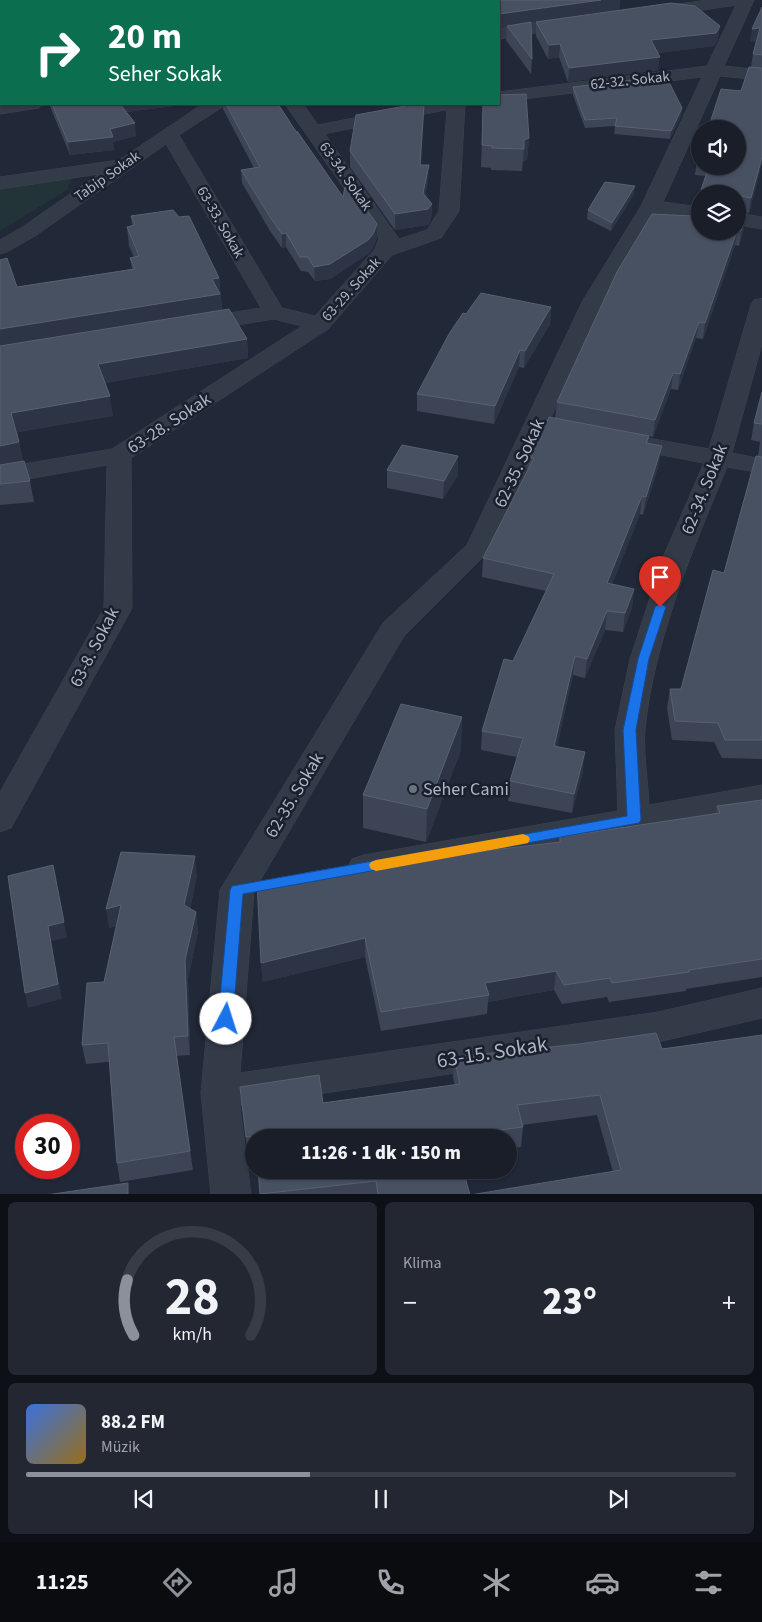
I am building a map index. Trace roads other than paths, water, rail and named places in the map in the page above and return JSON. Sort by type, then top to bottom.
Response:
[{"type":"street","points":[[645,9],[740,0]]},
{"type":"street","name":"62-35. Sokak","points":[[237,890],[393,630],[478,549],[547,426],[593,302],[650,206],[746,0]]},
{"type":"street","points":[[500,34],[586,22]]},
{"type":"street","name":"62-32. Sokak","points":[[500,97],[568,86],[715,70],[762,75]]},
{"type":"street","points":[[0,109],[26,105]]},
{"type":"street","name":"Tabip Sokak","points":[[0,248],[28,232],[124,164],[213,105]]},
{"type":"street","name":"63-34. Sokak","points":[[295,105],[390,238],[385,251]]},
{"type":"street","points":[[314,132],[449,105]]},
{"type":"street","name":"63-29. Sokak","points":[[182,327],[274,312],[320,324],[385,251],[434,234],[449,211],[454,105]]},
{"type":"street","name":"63-33. Sokak","points":[[169,134],[274,312]]},
{"type":"street","points":[[0,183],[124,164]]},
{"type":"street","points":[[650,206],[691,212]]},
{"type":"street","points":[[746,220],[762,223]]},
{"type":"street","name":"62-34. Sokak","points":[[634,820],[630,730],[644,659],[677,555],[718,459],[762,305]]},
{"type":"street","name":"63-28. Sokak","points":[[0,476],[119,455],[320,324]]},
{"type":"street","points":[[604,437],[762,466]]},
{"type":"street","name":"63-8. Sokak","points":[[1,816],[118,608],[119,455]]},
{"type":"street","points":[[334,873],[762,797]]},
{"type":"street","points":[[231,1194],[220,1093],[237,890],[276,883]]},
{"type":"street","name":"63-15. Sokak","points":[[220,1093],[658,1027],[762,1003]]},
{"type":"place","name":"Seher Cami","points":[[413,789]]}]
